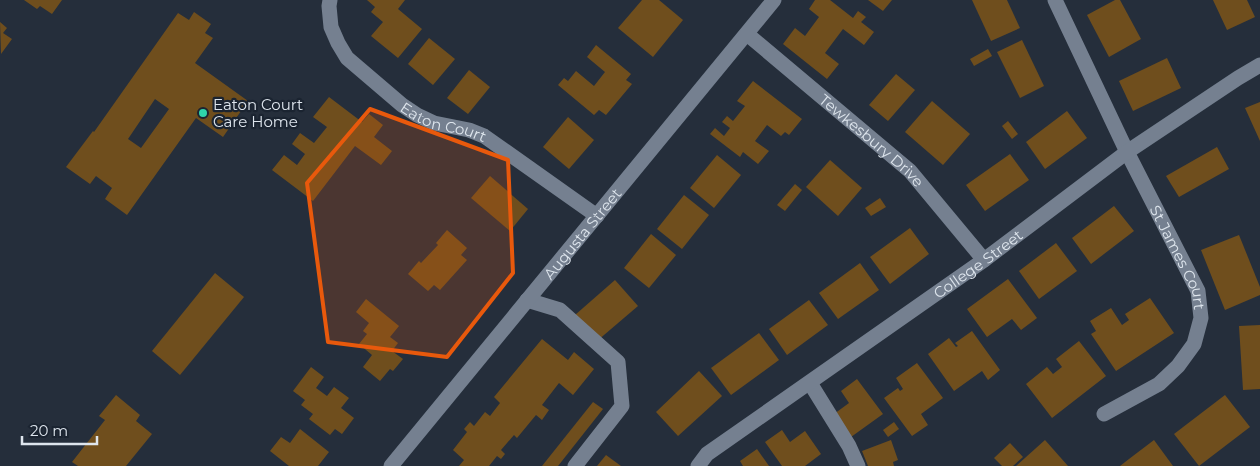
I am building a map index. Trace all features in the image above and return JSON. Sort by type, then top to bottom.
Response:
[{"type":"street","name":"Eaton Court","points":[[330,0],[331,27],[338,44],[347,58],[402,105],[434,123],[469,130],[484,136],[597,216]]},
{"type":"street","name":"Augusta Street","points":[[391,466],[774,0]]},
{"type":"street","name":"St James Court","points":[[1055,0],[1127,152],[1198,291],[1201,318],[1194,344],[1178,366],[1159,384],[1104,414]]},
{"type":"street","name":"Tewkesbury Drive","points":[[746,34],[910,172],[984,260]]},
{"type":"street","name":"College Street","points":[[698,466],[707,454],[984,260],[1127,152],[1260,65]]},
{"type":"street","points":[[527,300],[560,310],[618,362],[622,406],[575,466]]},
{"type":"street","points":[[810,383],[850,446],[858,466]]},
{"type":"highlighted area","points":[[370,109],[508,160],[513,273],[447,357],[328,342],[307,183]]},
{"type":"building","points":[[24,0],[62,0],[52,14],[40,6],[37,9]]},
{"type":"building","points":[[367,0],[405,0],[398,9],[422,29],[398,58],[371,36],[383,22],[371,12],[375,7]]},
{"type":"building","points":[[642,0],[659,0],[683,20],[653,57],[618,28]]},
{"type":"building","points":[[815,0],[830,0],[853,18],[858,11],[866,17],[861,22],[874,32],[864,45],[843,29],[825,53],[839,64],[827,79],[783,44],[795,28],[805,36],[819,17],[809,9]]},
{"type":"building","points":[[868,0],[892,0],[883,11]]},
{"type":"building","points":[[972,0],[1007,0],[1020,28],[991,41]]},
{"type":"building","points":[[1115,0],[1120,0],[1141,39],[1109,57],[1087,15]]},
{"type":"building","points":[[1213,0],[1247,0],[1255,17],[1227,30]]},
{"type":"building","name":"Eaton Court Care Home","points":[[194,12],[211,24],[205,33],[213,38],[195,63],[248,101],[223,137],[196,118],[127,215],[105,199],[112,188],[96,176],[90,184],[66,167],[94,132],[178,13],[189,20]],"holes":[[[155,99],[169,109],[141,148],[128,139]]]},
{"type":"building","points":[[0,22],[7,28],[3,33],[12,39],[1,54]]},
{"type":"building","points":[[429,38],[455,59],[433,85],[408,64]]},
{"type":"building","points":[[1022,40],[1044,86],[1020,98],[997,52]]},
{"type":"building","points":[[596,45],[631,74],[626,80],[632,84],[606,115],[599,110],[594,115],[558,85],[564,78],[568,81],[576,71],[594,86],[605,72],[587,57]]},
{"type":"building","points":[[988,49],[992,56],[974,66],[970,59]]},
{"type":"building","points":[[1167,58],[1181,88],[1133,111],[1119,81]]},
{"type":"building","points":[[469,70],[490,87],[468,114],[447,98]]},
{"type":"building","points":[[896,74],[915,90],[888,121],[869,105]]},
{"type":"building","points":[[753,81],[802,119],[789,135],[785,132],[781,136],[767,125],[755,141],[769,151],[758,164],[743,152],[740,157],[710,134],[715,128],[724,136],[730,128],[722,122],[727,116],[733,121],[745,106],[737,101]]},
{"type":"building","points":[[329,97],[362,122],[369,114],[383,125],[374,137],[392,151],[381,165],[355,146],[313,201],[272,170],[284,155],[297,165],[305,154],[292,144],[300,133],[314,143],[327,127],[313,117]]},
{"type":"building","points":[[932,101],[970,134],[943,165],[905,132]]},
{"type":"building","points":[[1260,102],[1260,141],[1245,108]]},
{"type":"building","points":[[1067,111],[1087,138],[1045,169],[1026,142]]},
{"type":"building","points":[[568,117],[594,140],[569,169],[543,147]]},
{"type":"building","points":[[1008,121],[1018,134],[1012,139],[1002,126]]},
{"type":"building","points":[[1217,147],[1229,169],[1179,197],[1166,176]]},
{"type":"building","points":[[1010,154],[1029,180],[985,211],[966,185]]},
{"type":"building","points":[[717,155],[741,175],[714,208],[690,188]]},
{"type":"building","points":[[830,160],[862,188],[838,216],[806,187]]},
{"type":"building","points":[[490,176],[528,209],[510,231],[471,198]]},
{"type":"building","points":[[795,184],[802,190],[785,211],[777,205]]},
{"type":"building","points":[[684,195],[709,215],[682,249],[657,229]]},
{"type":"building","points":[[880,198],[886,207],[871,216],[865,208]]},
{"type":"building","points":[[1114,206],[1134,231],[1091,264],[1072,238]]},
{"type":"building","points":[[910,228],[929,254],[890,284],[870,257]]},
{"type":"building","points":[[447,230],[467,248],[461,255],[467,260],[440,290],[434,285],[428,291],[408,274],[419,261],[421,263],[438,245],[436,243]]},
{"type":"building","points":[[651,234],[676,255],[649,288],[624,268]]},
{"type":"building","points":[[1239,235],[1260,287],[1260,295],[1225,310],[1201,250]]},
{"type":"building","points":[[1056,243],[1077,271],[1039,299],[1019,271]]},
{"type":"building","points":[[860,263],[879,290],[838,319],[819,293]]},
{"type":"building","points":[[215,273],[244,297],[180,375],[152,351]]},
{"type":"building","points":[[1008,279],[1037,318],[1021,330],[1012,319],[987,337],[967,309]]},
{"type":"building","points":[[615,280],[638,306],[597,341],[575,315]]},
{"type":"building","points":[[1150,298],[1174,333],[1116,371],[1091,334],[1096,331],[1090,321],[1111,308],[1122,325],[1129,320],[1125,314]]},
{"type":"building","points":[[366,299],[399,326],[390,337],[398,343],[392,351],[403,359],[393,371],[390,369],[380,381],[363,367],[372,355],[359,344],[367,334],[363,331],[369,323],[356,312]]},
{"type":"building","points":[[809,300],[828,325],[787,355],[769,329]]},
{"type":"building","points":[[1260,325],[1260,389],[1243,390],[1239,326]]},
{"type":"building","points":[[972,331],[1000,370],[988,380],[982,371],[954,391],[928,354],[949,338],[956,347],[958,346],[955,343]]},
{"type":"building","points":[[759,333],[779,360],[731,395],[711,368]]},
{"type":"building","points":[[542,339],[568,360],[574,352],[594,369],[573,395],[559,383],[542,405],[549,410],[542,420],[536,415],[517,438],[514,435],[501,450],[505,454],[501,459],[497,456],[489,466],[459,466],[464,460],[453,450],[467,432],[464,429],[470,422],[474,426],[485,412],[490,416],[500,403],[494,397]]},
{"type":"building","points":[[1079,341],[1106,376],[1052,418],[1026,384],[1047,367],[1053,374],[1062,367],[1056,359]]},
{"type":"building","points":[[917,363],[943,398],[921,414],[928,425],[912,436],[884,398],[898,388],[900,391],[903,389],[896,378]]},
{"type":"building","points":[[311,367],[324,377],[316,388],[327,396],[334,387],[349,398],[341,408],[354,418],[342,434],[335,429],[330,435],[309,419],[313,414],[301,405],[305,400],[293,391]]},
{"type":"building","points":[[699,371],[722,396],[678,436],[656,412]]},
{"type":"building","points":[[857,379],[883,414],[851,437],[834,414],[849,403],[841,391]]},
{"type":"building","points":[[116,395],[140,415],[136,421],[152,434],[126,466],[78,466],[72,462],[105,420],[99,416]]},
{"type":"building","points":[[1225,395],[1250,427],[1199,466],[1174,434]]},
{"type":"building","points":[[593,402],[603,409],[558,466],[542,466]]},
{"type":"building","points":[[894,422],[899,429],[888,437],[883,430]]},
{"type":"building","points":[[300,429],[329,452],[318,466],[289,466],[270,451],[281,437],[290,443]]},
{"type":"building","points":[[782,430],[790,442],[805,431],[821,454],[805,466],[782,466],[765,442]]},
{"type":"building","points":[[891,440],[898,460],[893,462],[894,466],[868,466],[862,451]]},
{"type":"building","points":[[1045,440],[1068,466],[1016,466]]},
{"type":"building","points":[[1154,440],[1173,466],[1120,466],[1129,459]]},
{"type":"building","points":[[1010,443],[1023,457],[1013,466],[1002,466],[994,458]]},
{"type":"building","points":[[757,449],[769,466],[743,466],[740,461]]},
{"type":"building","points":[[606,455],[621,466],[597,466]]},
{"type":"place","name":"Eaton Court Care Home","points":[[203,113]]}]
